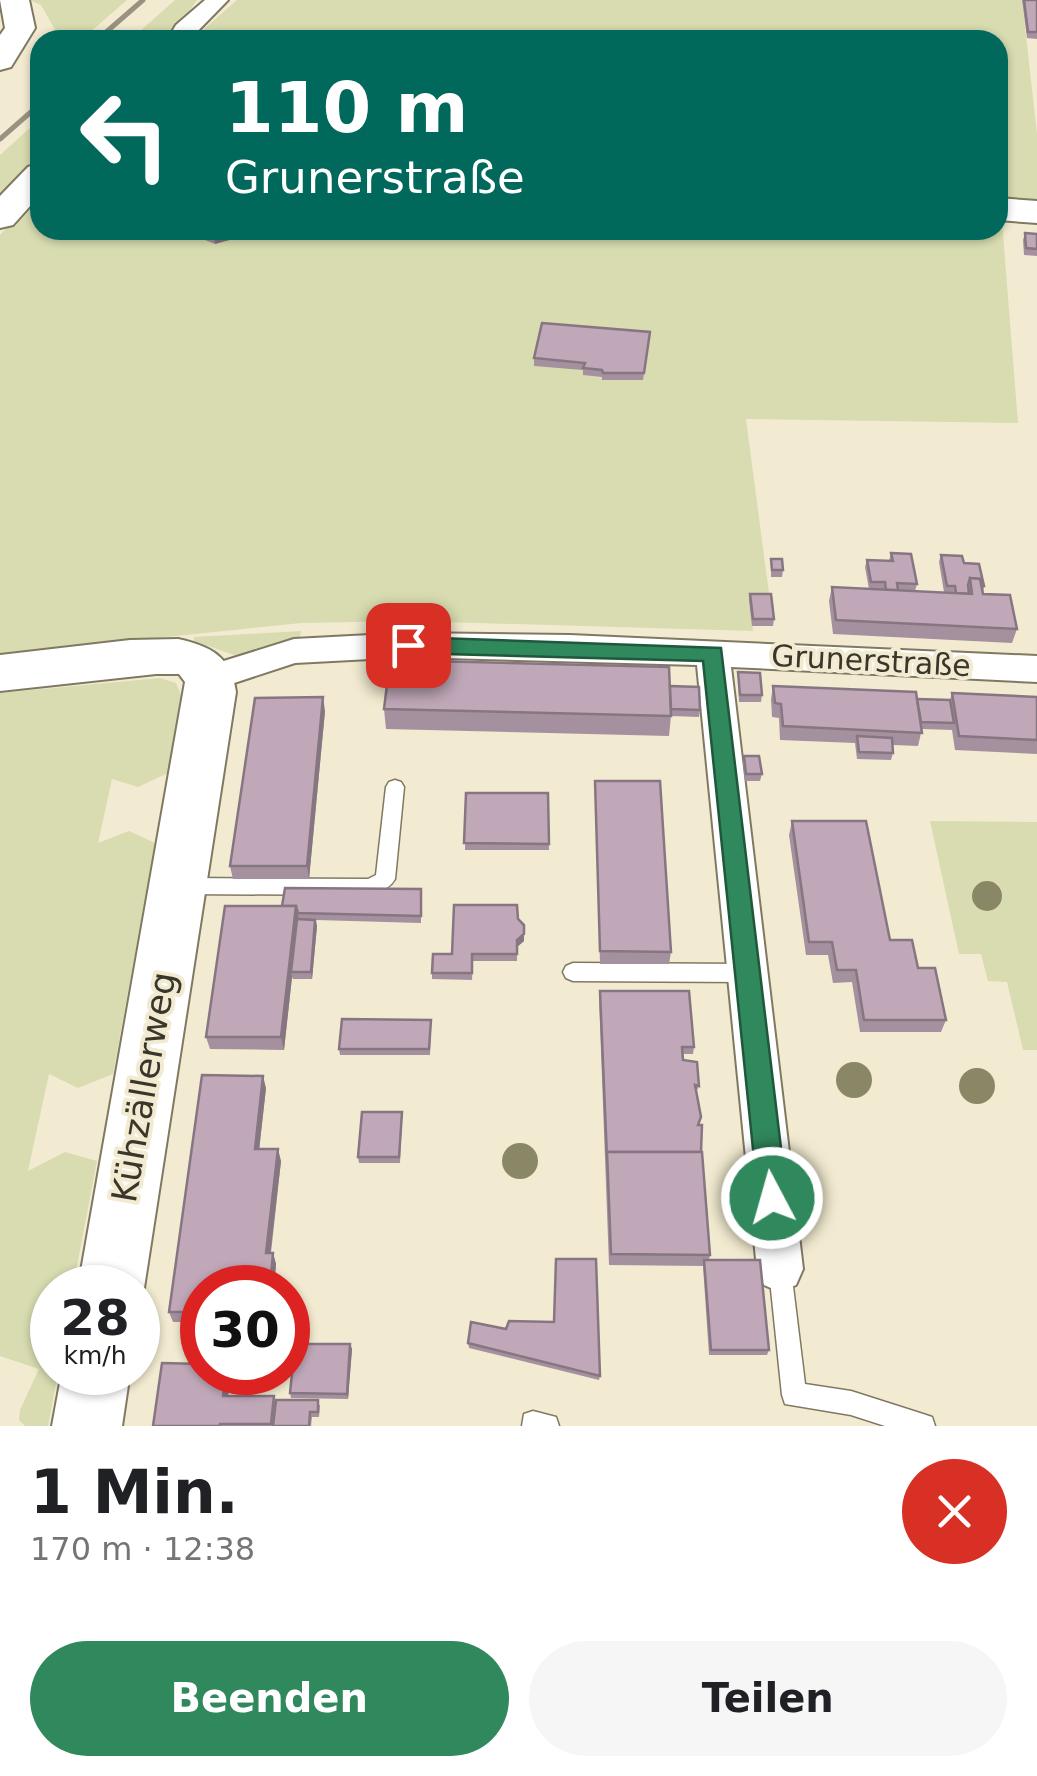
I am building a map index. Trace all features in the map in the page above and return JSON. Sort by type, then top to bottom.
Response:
[{"type":"street","points":[[184,30],[217,0]]},
{"type":"street","points":[[0,60],[17,37],[11,7]]},
{"type":"street","points":[[0,217],[30,185]]},
{"type":"street","points":[[1008,210],[1037,212]]},
{"type":"street","name":"Grunerstraße","points":[[210,678],[294,651],[331,646],[570,647],[1037,669]]},
{"type":"street","points":[[713,654],[780,1270]]},
{"type":"street","points":[[0,673],[164,655],[195,661],[210,678]]},
{"type":"street","name":"Kühzällerweg","points":[[115,1265],[211,692],[210,678]]},
{"type":"street","points":[[88,1426],[93,1395]]},
{"type":"lane","points":[[178,886],[372,887],[385,878],[395,787]]},
{"type":"lane","points":[[574,972],[747,973]]},
{"type":"lane","points":[[780,1270],[794,1395],[852,1403],[923,1426]]},
{"type":"green space","points":[[30,0],[127,0],[92,30],[55,30],[41,5]]},
{"type":"green space","points":[[175,0],[197,0],[173,30],[141,30]]},
{"type":"green space","points":[[237,0],[1022,0],[1037,134],[1037,202],[1008,199],[1008,30],[203,30]]},
{"type":"green space","points":[[30,128],[30,168],[0,201],[0,155]]},
{"type":"green space","points":[[30,202],[30,240],[1003,240],[1018,423],[746,419],[770,601],[749,601],[753,631],[411,621],[301,623],[0,654],[0,235]]},
{"type":"green space","points":[[301,631],[300,637],[237,656],[194,641],[194,637]]},
{"type":"green space","points":[[160,678],[176,683],[182,697],[168,773],[138,787],[112,779],[98,843],[129,831],[155,843],[113,1074],[78,1088],[49,1074],[28,1171],[65,1152],[97,1161],[77,1265],[30,1265],[30,1366],[0,1356],[0,693]]},
{"type":"green space","points":[[930,821],[1037,822],[1037,1050],[1023,1050],[1007,982],[988,981],[981,954],[959,954]]},
{"type":"green space","points":[[30,1388],[30,1395],[54,1395],[48,1426],[25,1426],[19,1420]]},
{"type":"building","points":[[1024,0],[1037,0],[1037,32],[1028,32]]},
{"type":"building","points":[[1025,233],[1037,234],[1037,249],[1026,248]]},
{"type":"building","points":[[542,323],[650,332],[644,373],[603,373],[583,368],[585,363],[534,358]]},
{"type":"building","points":[[891,553],[911,554],[917,584],[897,583],[898,590],[886,590],[885,582],[871,582],[867,560],[893,561]]},
{"type":"building","points":[[941,555],[962,556],[964,563],[979,564],[984,586],[980,579],[970,578],[969,594],[956,593],[955,586],[947,586]]},
{"type":"building","points":[[771,559],[782,559],[783,570],[772,570]]},
{"type":"building","points":[[970,578],[980,579],[983,594],[1010,595],[1017,629],[836,620],[832,587],[972,594]]},
{"type":"building","points":[[750,594],[771,594],[774,619],[753,619]]},
{"type":"building","points":[[390,660],[669,667],[671,716],[384,709]]},
{"type":"building","points":[[738,672],[760,673],[762,695],[740,695]]},
{"type":"building","points":[[670,686],[699,687],[700,710],[671,709]]},
{"type":"building","points":[[773,686],[916,692],[922,733],[783,726],[781,704],[775,703]]},
{"type":"building","points":[[952,693],[1037,697],[1037,740],[959,736]]},
{"type":"building","points":[[323,697],[307,866],[230,866],[255,698]]},
{"type":"building","points":[[917,699],[950,700],[954,723],[921,722]]},
{"type":"building","points":[[857,736],[892,738],[893,753],[859,752]]},
{"type":"building","points":[[744,756],[759,756],[762,774],[746,774]]},
{"type":"building","points":[[595,781],[660,781],[671,952],[600,951]]},
{"type":"building","points":[[466,793],[548,793],[549,844],[464,843]]},
{"type":"building","points":[[792,821],[866,821],[890,940],[912,940],[918,968],[935,968],[946,1020],[864,1020],[856,970],[837,970],[832,942],[809,942]]},
{"type":"building","points":[[285,888],[421,889],[421,916],[298,913],[296,906],[282,906]]},
{"type":"building","points":[[454,905],[517,905],[524,934],[517,940],[517,954],[472,954],[472,973],[432,973],[433,954],[452,954]]},
{"type":"building","points":[[225,906],[296,906],[281,1037],[206,1037]]},
{"type":"building","points":[[297,919],[315,920],[311,972],[291,972]]},
{"type":"building","points":[[600,991],[689,991],[694,1047],[682,1047],[683,1060],[697,1062],[699,1086],[695,1085],[701,1117],[698,1125],[702,1125],[701,1152],[607,1152],[607,1158]]},
{"type":"building","points":[[342,1019],[431,1020],[429,1049],[339,1049]]},
{"type":"building","points":[[202,1075],[263,1076],[255,1149],[278,1149],[266,1253],[273,1253],[272,1265],[180,1265],[180,1312],[169,1312]]},
{"type":"building","points":[[362,1112],[402,1112],[399,1157],[358,1157]]},
{"type":"building","points":[[607,1152],[702,1152],[710,1255],[611,1254]]},
{"type":"building","points":[[556,1259],[596,1259],[600,1376],[468,1343],[471,1322],[506,1329],[509,1321],[554,1322]]},
{"type":"building","points":[[704,1260],[760,1260],[769,1350],[711,1350]]},
{"type":"building","points":[[310,1344],[350,1344],[347,1394],[310,1393]]},
{"type":"building","points":[[162,1363],[180,1363],[180,1395],[274,1396],[271,1424],[153,1426]]},
{"type":"building","points":[[276,1400],[318,1400],[318,1412],[310,1412],[309,1426],[273,1426]]},
{"type":"railway","points":[[108,30],[143,0]]},
{"type":"railway","points":[[0,139],[30,113]]},
{"type":"route","points":[[408,645],[713,654],[772,1198]]}]
